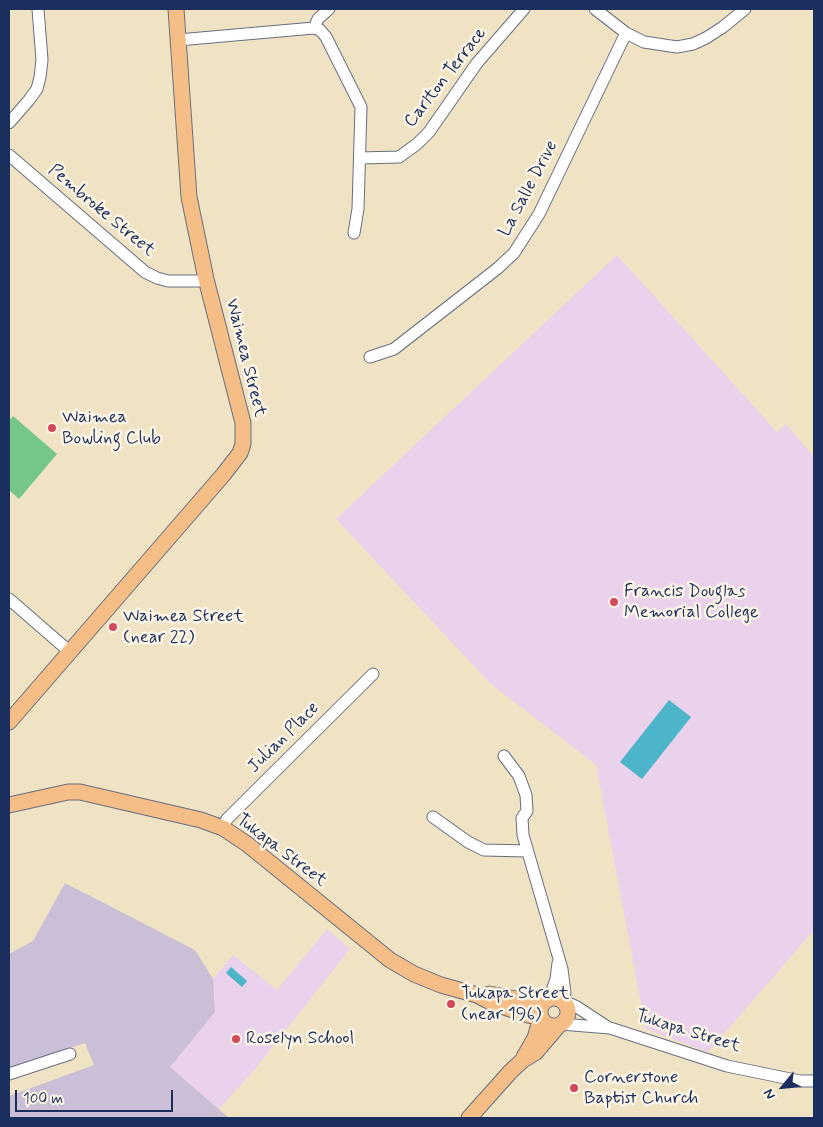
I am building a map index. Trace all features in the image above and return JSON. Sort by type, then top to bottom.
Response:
[{"type":"main road","name":"Waimea Street","points":[[9,722],[223,474],[240,453],[243,444],[243,423],[206,279],[189,196],[176,9]]},
{"type":"main road","name":"Tukapa Street","points":[[10,804],[68,792],[80,792],[201,820],[222,828],[247,844],[390,960],[414,974],[477,995],[492,1003],[540,1017]]},
{"type":"main road","name":"Tukapa Street","points":[[477,995],[494,994],[527,1001],[554,1000]]},
{"type":"main road","points":[[469,1118],[523,1060],[535,1038],[540,1008],[554,1000],[568,1012],[567,1017],[536,1052],[523,1060]]},
{"type":"main road","points":[[540,1017],[546,1024],[560,1025]]},
{"type":"street","points":[[9,123],[30,100],[37,89],[42,60],[38,9]]},
{"type":"street","points":[[314,28],[318,19],[329,9]]},
{"type":"street","name":"Carlton Terrace","points":[[360,158],[399,157],[417,144],[429,132],[477,63],[524,9]]},
{"type":"street","points":[[596,9],[626,33],[644,42],[677,47],[693,44],[723,27],[745,9]]},
{"type":"street","points":[[178,40],[314,28],[320,30],[326,37],[361,107],[358,209],[354,233]]},
{"type":"street","name":"La Salle Drive","points":[[370,357],[394,349],[498,268],[514,253],[539,214],[626,33]]},
{"type":"street","name":"Pembroke Street","points":[[9,155],[145,272],[168,281],[199,281],[206,279]]},
{"type":"street","points":[[9,599],[70,652]]},
{"type":"street","name":"Julian Place","points":[[222,828],[227,819],[373,674]]},
{"type":"street","points":[[504,756],[518,776],[526,795],[527,811],[522,818],[522,822],[527,851],[558,959],[554,1000]]},
{"type":"street","points":[[433,817],[468,842],[484,850],[527,851]]},
{"type":"street","name":"Tukapa Street","points":[[554,1000],[577,1007],[610,1028]]},
{"type":"street","name":"Tukapa Street","points":[[560,1025],[610,1028],[728,1066],[814,1081]]},
{"type":"street","points":[[9,1074],[70,1054]]},
{"type":"shaded area","name":"Francis Douglas Memorial College","points":[[617,255],[777,432],[786,424],[814,457],[814,930],[708,1052],[646,1029],[596,765],[491,684],[336,519]]},
{"type":"shaded area","points":[[65,883],[195,950],[213,979],[215,1012],[170,1067],[229,1118],[9,1118],[9,1096],[94,1065],[85,1043],[9,1068],[9,954],[33,941]]},
{"type":"shaded area","name":"Roselyn School","points":[[327,929],[350,949],[255,1069],[219,1109],[170,1067],[215,1012],[213,979],[233,955],[277,990]]},
{"type":"green space","points":[[13,416],[57,454],[19,499],[9,490],[9,421]]},
{"type":"water","points":[[669,700],[691,717],[642,779],[620,762]]},
{"type":"water","points":[[231,967],[247,981],[242,987],[226,973]]},
{"type":"place","name":"Waimea Bowling Club","points":[[52,428]]},
{"type":"place","name":"Francis Douglas Memorial College","points":[[614,602]]},
{"type":"place","name":"Waimea Street (near 22)","points":[[113,627]]},
{"type":"place","name":"Tukapa Street (near 196)","points":[[451,1004]]},
{"type":"place","name":"Roselyn School","points":[[236,1039]]},
{"type":"place","name":"Cornerstone Baptist Church","points":[[574,1088]]}]
